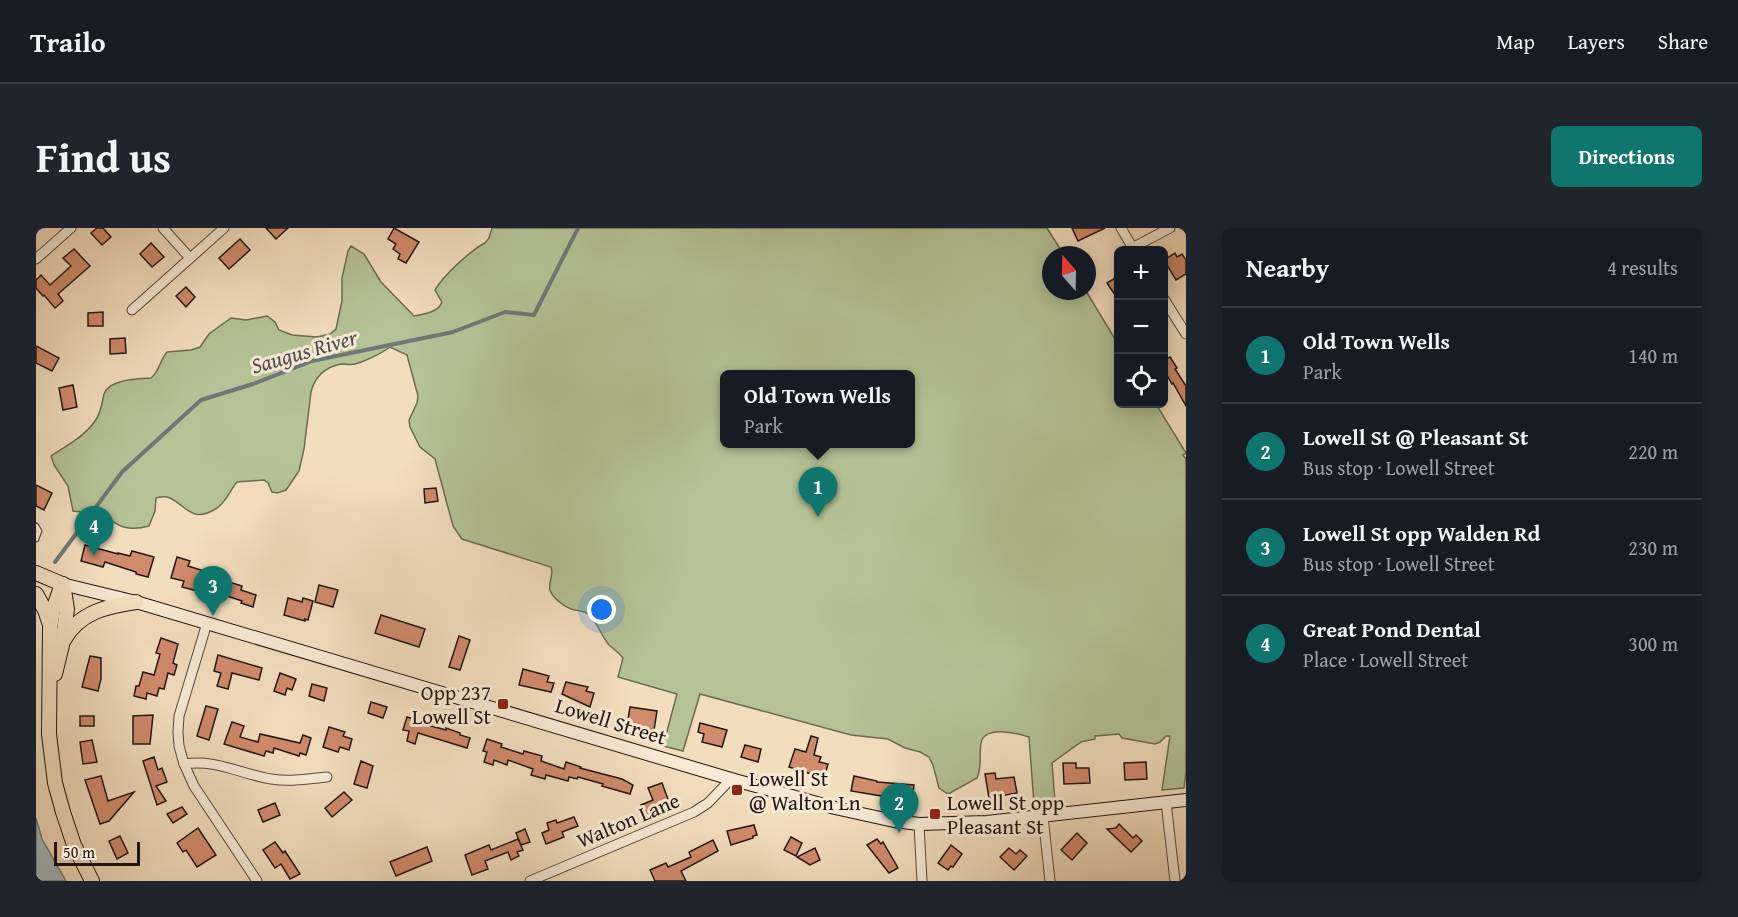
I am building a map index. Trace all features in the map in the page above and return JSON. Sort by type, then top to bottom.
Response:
[{"type":"main road","name":"Lowell Street","points":[[36,573],[63,584],[136,602],[731,779],[835,808],[894,821],[919,824],[987,822],[1186,800]]},
{"type":"main road","points":[[63,584],[52,610],[50,628],[50,734],[55,783],[68,828],[92,881]]},
{"type":"main road","points":[[50,696],[62,645],[67,609],[63,584]]},
{"type":"main road","points":[[36,594],[45,610],[50,628]]},
{"type":"main road","points":[[62,645],[71,630],[88,615],[107,607],[136,602]]},
{"type":"street","points":[[36,259],[71,228]]},
{"type":"street","points":[[164,228],[190,258]]},
{"type":"street","points":[[132,310],[224,228]]},
{"type":"street","points":[[1121,228],[1131,246]]},
{"type":"street","points":[[1138,246],[1170,228]]},
{"type":"street","points":[[1165,300],[1186,334]]},
{"type":"street","points":[[207,623],[179,716],[178,739],[184,764],[194,786],[257,881]]},
{"type":"street","points":[[184,764],[208,762],[277,780],[308,780],[327,777]]},
{"type":"street","name":"Walton Lane","points":[[530,881],[694,812],[708,803],[731,779]]},
{"type":"street","points":[[1166,802],[1175,881]]},
{"type":"street","points":[[1043,816],[1050,881]]},
{"type":"street","points":[[919,824],[922,881]]},
{"type":"lane","points":[[36,526],[39,531],[36,539]]},
{"type":"green space","points":[[492,228],[1047,228],[1058,246],[1042,246],[1042,300],[1091,300],[1114,337],[1114,408],[1158,408],[1186,453],[1183,455],[1186,459],[1186,771],[1184,788],[1162,790],[1170,736],[1166,736],[1155,744],[1122,738],[1119,734],[1095,736],[1095,739],[1081,742],[1052,763],[1055,802],[1034,804],[1029,737],[994,732],[983,737],[977,778],[948,794],[939,788],[929,757],[888,739],[851,735],[700,694],[683,751],[663,746],[677,694],[618,677],[623,658],[609,645],[588,614],[560,603],[554,597],[550,590],[551,567],[462,539],[453,526],[435,459],[420,447],[410,427],[409,420],[418,396],[407,355],[390,347],[359,363],[331,367],[318,377],[311,392],[299,471],[286,490],[272,492],[264,480],[237,482],[217,508],[202,514],[191,512],[168,497],[156,498],[155,511],[149,526],[140,528],[121,526],[97,511],[90,513],[73,511],[68,486],[54,465],[51,456],[91,426],[99,415],[104,394],[111,385],[151,378],[167,352],[200,347],[209,334],[231,318],[246,320],[267,316],[275,322],[279,330],[292,335],[317,337],[330,334],[336,329],[342,301],[342,278],[351,246],[364,254],[381,282],[414,316],[438,308],[442,302],[435,290],[472,251],[485,243]]},
{"type":"water","points":[[36,818],[42,839],[66,881],[36,881]]},
{"type":"building","points":[[97,228],[103,228],[111,237],[102,245],[91,233]]},
{"type":"building","points":[[266,228],[288,228],[276,239]]},
{"type":"building","points":[[394,228],[419,242],[406,263],[398,259],[400,254],[393,249],[396,244],[388,239]]},
{"type":"building","points":[[1072,228],[1105,228],[1078,241]]},
{"type":"building","points":[[240,239],[250,250],[229,269],[219,258]]},
{"type":"building","points":[[151,243],[164,257],[152,267],[140,254]]},
{"type":"building","points":[[74,249],[90,266],[58,294],[63,301],[55,308],[36,288],[36,280],[41,275],[50,285],[71,266],[63,258]]},
{"type":"building","points":[[1175,253],[1177,257],[1182,254],[1186,260],[1186,274],[1176,280],[1168,267],[1168,257]]},
{"type":"building","points":[[1114,279],[1114,294],[1107,283]]},
{"type":"building","points":[[186,287],[195,297],[186,307],[176,296]]},
{"type":"building","points":[[103,312],[103,326],[88,326],[88,313]]},
{"type":"building","points":[[125,338],[126,353],[110,354],[110,339]]},
{"type":"building","points":[[36,346],[59,358],[52,371],[36,363]]},
{"type":"building","points":[[1170,357],[1186,386],[1186,406],[1168,377],[1168,358]]},
{"type":"building","points":[[73,385],[77,407],[63,410],[59,388]]},
{"type":"building","points":[[36,485],[52,493],[44,510],[36,506]]},
{"type":"building","points":[[436,488],[438,501],[425,503],[424,489]]},
{"type":"building","points":[[85,545],[118,554],[130,556],[132,551],[154,557],[148,577],[105,562],[103,567],[81,561]]},
{"type":"building","points":[[177,557],[190,561],[188,566],[204,571],[203,574],[242,586],[241,590],[256,595],[253,607],[218,593],[217,596],[182,587],[184,581],[171,578]]},
{"type":"building","points":[[319,585],[338,590],[333,607],[315,602]]},
{"type":"building","points":[[288,598],[302,602],[303,598],[313,601],[308,620],[284,615]]},
{"type":"building","points":[[381,615],[425,629],[419,647],[375,633]]},
{"type":"building","points":[[459,636],[470,640],[460,670],[449,667]]},
{"type":"building","points":[[161,638],[178,644],[173,663],[177,665],[174,675],[168,673],[164,689],[159,688],[157,696],[147,693],[146,699],[134,696],[143,672],[154,675],[160,654],[156,653]]},
{"type":"building","points":[[218,655],[262,668],[259,680],[232,673],[228,689],[217,686],[221,673],[214,671]]},
{"type":"building","points":[[90,656],[101,658],[101,679],[98,691],[82,687]]},
{"type":"building","points":[[523,669],[549,676],[547,682],[554,683],[551,692],[519,685]]},
{"type":"building","points":[[280,673],[296,679],[292,690],[287,688],[285,695],[274,691]]},
{"type":"building","points":[[566,682],[588,687],[586,691],[594,693],[590,707],[562,694]]},
{"type":"building","points":[[312,684],[327,688],[324,701],[309,696]]},
{"type":"building","points":[[371,702],[387,707],[383,718],[368,713]]},
{"type":"building","points":[[206,706],[218,709],[209,740],[197,736]]},
{"type":"building","points":[[630,707],[657,711],[654,730],[627,726]]},
{"type":"building","points":[[153,715],[150,744],[133,744],[133,716]]},
{"type":"building","points":[[80,716],[94,716],[94,726],[80,726]]},
{"type":"building","points":[[407,717],[421,721],[420,723],[446,730],[446,728],[470,738],[467,748],[418,733],[415,744],[407,741],[409,731],[403,730]]},
{"type":"building","points":[[232,722],[244,726],[240,737],[258,742],[260,734],[300,743],[303,735],[311,738],[306,755],[300,753],[299,756],[274,748],[273,753],[266,751],[264,756],[224,744]]},
{"type":"building","points":[[700,723],[727,730],[722,747],[702,742],[704,734],[698,732]]},
{"type":"building","points":[[329,727],[345,732],[343,736],[352,739],[349,750],[340,747],[338,752],[323,747]]},
{"type":"building","points":[[811,736],[818,738],[814,755],[821,757],[819,762],[828,764],[824,778],[789,767],[795,749],[806,752]]},
{"type":"building","points":[[487,739],[502,744],[501,747],[523,754],[524,751],[542,756],[541,761],[564,769],[566,762],[622,779],[633,785],[630,794],[578,777],[577,779],[569,777],[568,781],[546,775],[545,779],[531,775],[533,769],[508,760],[507,765],[494,760],[493,765],[484,762],[487,752],[483,751]]},
{"type":"building","points":[[92,740],[97,762],[83,764],[80,742]]},
{"type":"building","points":[[745,745],[761,749],[758,762],[741,757]]},
{"type":"building","points":[[154,757],[158,770],[162,768],[167,782],[156,786],[166,801],[157,805],[143,761]]},
{"type":"building","points":[[361,761],[373,766],[367,788],[354,784]]},
{"type":"building","points":[[1146,762],[1147,779],[1125,780],[1124,763]]},
{"type":"building","points":[[1063,763],[1076,763],[1076,768],[1089,768],[1090,783],[1064,784]]},
{"type":"building","points":[[995,773],[996,779],[1014,777],[1017,793],[989,798],[985,774]]},
{"type":"building","points":[[101,776],[108,801],[134,792],[109,821],[100,824],[85,780]]},
{"type":"building","points":[[854,776],[877,782],[914,785],[912,801],[887,799],[887,797],[851,791]]},
{"type":"building","points":[[662,783],[669,802],[665,804],[668,811],[648,819],[641,805],[653,800],[648,788]]},
{"type":"building","points":[[344,792],[352,800],[332,817],[325,808]]},
{"type":"building","points":[[275,803],[280,815],[263,822],[258,810]]},
{"type":"building","points":[[182,807],[187,814],[173,823],[167,814]]},
{"type":"building","points":[[574,817],[578,826],[562,832],[564,837],[546,844],[542,833],[549,830],[547,823],[556,820],[557,823]]},
{"type":"building","points":[[1119,824],[1133,838],[1136,835],[1142,841],[1131,852],[1107,829],[1116,828]]},
{"type":"building","points":[[754,825],[757,835],[731,845],[727,831]]},
{"type":"building","points":[[198,828],[216,855],[197,867],[186,850],[183,852],[177,843]]},
{"type":"building","points":[[525,829],[530,842],[521,845],[516,833]]},
{"type":"building","points":[[1077,833],[1087,843],[1072,860],[1061,850]]},
{"type":"building","points":[[120,836],[128,853],[117,859],[109,841]]},
{"type":"building","points":[[791,837],[802,843],[796,856],[784,850]]},
{"type":"building","points":[[518,839],[523,850],[517,852],[519,856],[511,860],[508,852],[485,861],[488,869],[472,875],[465,855],[489,845],[491,850]]},
{"type":"building","points":[[877,839],[881,844],[883,842],[898,868],[889,873],[867,845]]},
{"type":"building","points":[[713,840],[718,851],[681,871],[686,881],[655,881],[650,870],[666,863],[668,867],[691,857],[689,852]]},
{"type":"building","points":[[275,842],[283,853],[285,851],[300,874],[290,879],[281,864],[275,868],[263,850]]},
{"type":"building","points":[[951,845],[962,854],[948,870],[938,863]]},
{"type":"building","points":[[427,847],[432,861],[396,876],[390,862]]},
{"type":"building","points":[[815,848],[820,860],[810,865],[797,857]]},
{"type":"building","points":[[1009,848],[1016,854],[1020,850],[1027,856],[1014,870],[1000,857]]},
{"type":"waterway","name":"Saugus River","points":[[55,562],[122,472],[201,400],[253,384],[312,361],[453,332],[505,312],[534,315],[578,228]]},
{"type":"place","name":"Old Town Wells","points":[[818,517]]},
{"type":"place","name":"Great Pond Dental","points":[[94,556]]},
{"type":"place","name":"Lowell St opp Walden Rd","points":[[213,616]]},
{"type":"place","name":"Opp 237 Lowell St","points":[[503,704]]},
{"type":"place","name":"Lowell St @ Walton Ln","points":[[737,790]]},
{"type":"place","name":"Lowell St opp Pleasant St","points":[[935,814]]},
{"type":"place","name":"Lowell St @ Pleasant St","points":[[899,833]]}]
